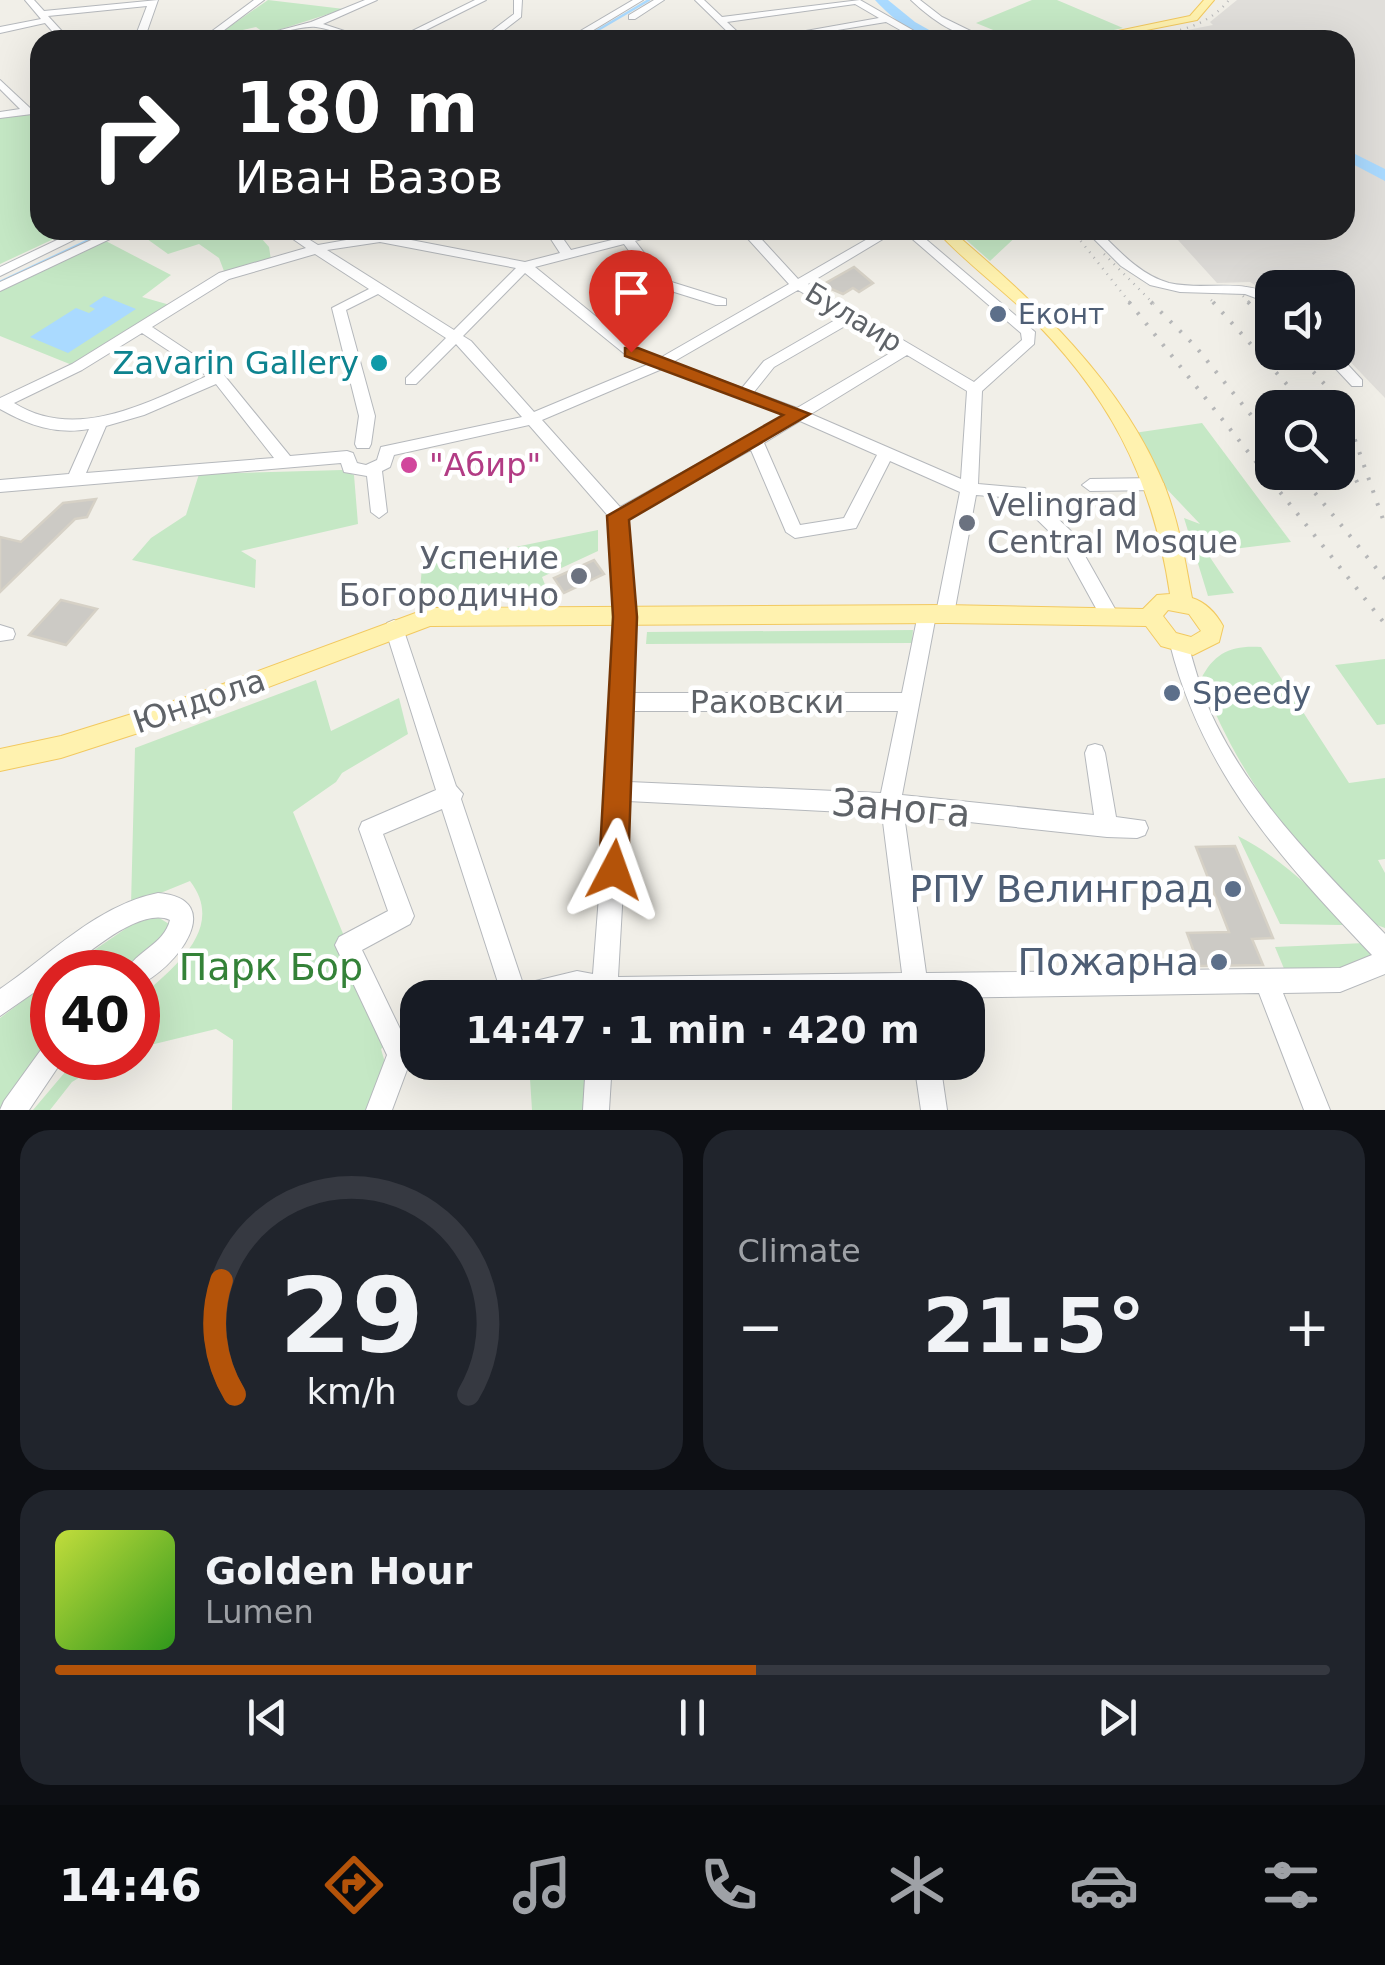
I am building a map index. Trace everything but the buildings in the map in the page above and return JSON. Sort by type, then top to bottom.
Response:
[{"type":"main road","points":[[1131,30],[1193,18],[1208,0]]},
{"type":"main road","points":[[955,240],[1070,346],[1109,402],[1156,484],[1182,601]]},
{"type":"main road","points":[[1182,601],[1206,616],[1211,636],[1193,646],[1179,644],[1161,633],[1152,618],[1157,605],[1182,601]]},
{"type":"main road","name":"Юндола","points":[[0,760],[61,748],[196,704],[429,617],[936,614],[1152,618]]},
{"type":"street","points":[[219,30],[260,0]]},
{"type":"street","points":[[289,30],[373,0]]},
{"type":"street","points":[[420,30],[482,0]]},
{"type":"street","points":[[498,30],[518,15],[518,0]]},
{"type":"street","points":[[587,30],[639,0]]},
{"type":"street","points":[[609,30],[660,0]]},
{"type":"street","points":[[699,0],[730,30]]},
{"type":"street","points":[[915,0],[939,19],[963,30]]},
{"type":"street","points":[[719,20],[850,1],[865,4],[906,30]]},
{"type":"street","points":[[0,30],[39,8],[153,2],[143,30]]},
{"type":"street","points":[[39,8],[57,30]]},
{"type":"street","points":[[766,13],[786,30]]},
{"type":"street","points":[[826,30],[886,19]]},
{"type":"street","points":[[314,24],[336,30]]},
{"type":"street","points":[[0,83],[30,108]]},
{"type":"street","points":[[0,116],[30,112]]},
{"type":"street","points":[[0,272],[67,240]]},
{"type":"street","points":[[0,288],[102,240]]},
{"type":"street","points":[[300,240],[454,336],[482,360],[618,516],[625,617],[624,702],[605,980]]},
{"type":"street","points":[[218,377],[128,416],[100,422],[29,422],[1,404],[144,328],[224,276],[354,240]]},
{"type":"street","points":[[405,240],[524,266],[616,344],[800,414],[969,490],[1019,492],[1065,536],[1110,616]]},
{"type":"street","points":[[558,240],[566,253]]},
{"type":"street","points":[[411,380],[524,266],[605,240]]},
{"type":"street","points":[[627,240],[660,284],[722,302]]},
{"type":"street","name":"Булаир","points":[[754,240],[781,272],[975,389]]},
{"type":"street","points":[[0,486],[347,457],[363,444],[376,443],[387,451],[531,419],[664,362],[875,240]]},
{"type":"street","points":[[914,980],[892,804],[910,702],[969,490],[975,389],[1028,340],[1028,332],[920,240]]},
{"type":"street","points":[[1103,240],[1139,273],[1155,282],[1190,288],[1248,287],[1255,291]]},
{"type":"street","points":[[363,444],[367,416],[339,308],[376,290]]},
{"type":"street","points":[[744,395],[770,364],[852,316]]},
{"type":"street","points":[[144,328],[218,377],[286,462]]},
{"type":"street","points":[[618,516],[755,441],[906,349]]},
{"type":"street","points":[[1344,370],[1357,383]]},
{"type":"street","points":[[75,480],[100,422]]},
{"type":"street","points":[[755,441],[795,532],[850,524],[886,454]]},
{"type":"street","points":[[347,457],[347,465],[355,471],[374,470],[387,459],[387,451]]},
{"type":"street","points":[[374,470],[379,512]]},
{"type":"street","points":[[1090,485],[1156,484]]},
{"type":"street","points":[[394,628],[452,794],[509,980]]},
{"type":"street","points":[[1179,644],[1215,736],[1250,799],[1308,872],[1385,952]]},
{"type":"street","name":"Раковски","points":[[624,702],[910,702]]},
{"type":"street","points":[[1095,753],[1107,827]]},
{"type":"street","name":"Занога","points":[[620,791],[892,804],[1137,828]]},
{"type":"street","points":[[400,1045],[394,1044],[347,945],[402,916],[370,830],[452,794]]},
{"type":"street","points":[[77,950],[122,918],[157,904],[182,914],[182,927],[160,957]]},
{"type":"street","points":[[985,990],[1340,980],[1385,962]]},
{"type":"street","points":[[1266,981],[1316,1110]]},
{"type":"street","points":[[0,1004],[30,983]]},
{"type":"street","points":[[379,1110],[400,1067]]},
{"type":"street","points":[[13,1110],[35,1080]]},
{"type":"street","points":[[596,1110],[598,1080]]},
{"type":"street","points":[[930,1080],[934,1110]]},
{"type":"shaded area","points":[[1237,0],[1385,0],[1385,398],[1355,367],[1355,270],[1255,270],[1255,285],[1217,283],[1178,240],[1355,240],[1355,30],[1187,30],[1213,25],[1210,22]]},
{"type":"green space","points":[[268,0],[344,9],[278,30],[256,27],[224,30]]},
{"type":"green space","points":[[1032,0],[1057,0],[1123,28],[993,30],[976,23]]},
{"type":"green space","points":[[30,111],[30,240],[52,240],[0,264],[0,115]]},
{"type":"green space","points":[[104,240],[171,275],[142,297],[177,307],[77,367],[0,336],[0,290]]},
{"type":"green space","points":[[149,240],[263,240],[269,247],[271,260],[224,271],[219,258],[199,244],[168,254]]},
{"type":"green space","points":[[966,240],[1012,240],[990,261]]},
{"type":"green space","points":[[1202,423],[1291,542],[1225,550],[1218,542],[1201,544],[1234,593],[1208,596],[1184,518],[1200,524],[1162,484],[1134,433]]},
{"type":"green space","points":[[342,470],[354,475],[358,524],[241,551],[256,560],[255,588],[132,560],[151,538],[186,515],[199,474]]},
{"type":"green space","points":[[598,530],[598,551],[542,577],[551,600],[437,602],[420,591],[422,566]]},
{"type":"green space","points":[[913,630],[912,643],[646,644],[647,632]]},
{"type":"green space","points":[[1261,647],[1349,783],[1385,778],[1385,859],[1378,860],[1385,873],[1385,928],[1366,921],[1292,837],[1252,780],[1217,716],[1201,679],[1206,670],[1225,652]]},
{"type":"green space","points":[[1385,659],[1385,724],[1377,725],[1335,665]]},
{"type":"green space","name":"Парк Бор","points":[[316,680],[331,731],[399,698],[408,734],[342,773],[336,782],[293,812],[388,1043],[381,1049],[390,1079],[377,1110],[232,1110],[233,1040],[216,1029],[160,1043],[160,980],[191,947],[202,915],[200,899],[190,881],[131,905],[135,748]]},
{"type":"green space","points":[[1238,836],[1294,874],[1344,918],[1342,925],[1280,924]]},
{"type":"green space","points":[[156,916],[169,924],[172,938],[158,950],[94,950],[131,925]]},
{"type":"green space","points":[[1365,943],[1372,955],[1351,971],[1285,971],[1275,947]]},
{"type":"green space","points":[[30,996],[30,1073],[0,1110],[0,1018]]},
{"type":"green space","points":[[58,1080],[75,1080],[50,1110],[33,1110]]},
{"type":"green space","points":[[530,1080],[586,1080],[584,1110],[532,1110]]},
{"type":"water","points":[[104,296],[136,309],[68,353],[30,337],[76,308],[89,313],[95,309],[89,306]]},
{"type":"waterway","points":[[598,30],[649,0]]},
{"type":"waterway","points":[[881,0],[920,30]]},
{"type":"waterway","points":[[1355,160],[1385,176]]},
{"type":"waterway","points":[[0,282],[89,240]]},
{"type":"railway","points":[[1179,30],[1204,21],[1229,0]]},
{"type":"railway","points":[[1080,240],[1131,304]]},
{"type":"railway","points":[[1104,254],[1154,304]]},
{"type":"railway","points":[[1243,296],[1251,304]]},
{"type":"railway","points":[[1129,302],[1385,624]]},
{"type":"railway","points":[[1151,302],[1196,347],[1255,420]]},
{"type":"railway","points":[[1213,302],[1292,390]]},
{"type":"railway","points":[[1248,302],[1255,310]]},
{"type":"railway","points":[[1312,370],[1342,403],[1385,525]]},
{"type":"railway","points":[[1355,478],[1358,484]]},
{"type":"railway","points":[[1313,490],[1385,579]]},
{"type":"place","name":"Еконт","points":[[998,314]]},
{"type":"place","name":"Zavarin Gallery","points":[[379,363]]},
{"type":"place","name":"\"Абир\"","points":[[409,465]]},
{"type":"place","name":"Velingrad Central Mosque","points":[[967,523]]},
{"type":"place","name":"Успение Богородично","points":[[579,576]]},
{"type":"place","name":"Speedy","points":[[1172,693]]},
{"type":"place","name":"РПУ Велинград","points":[[1233,889]]},
{"type":"place","name":"Пожарна","points":[[1219,962]]},
{"type":"route","points":[[614,870],[625,617],[618,516],[800,414],[631,352]]}]
